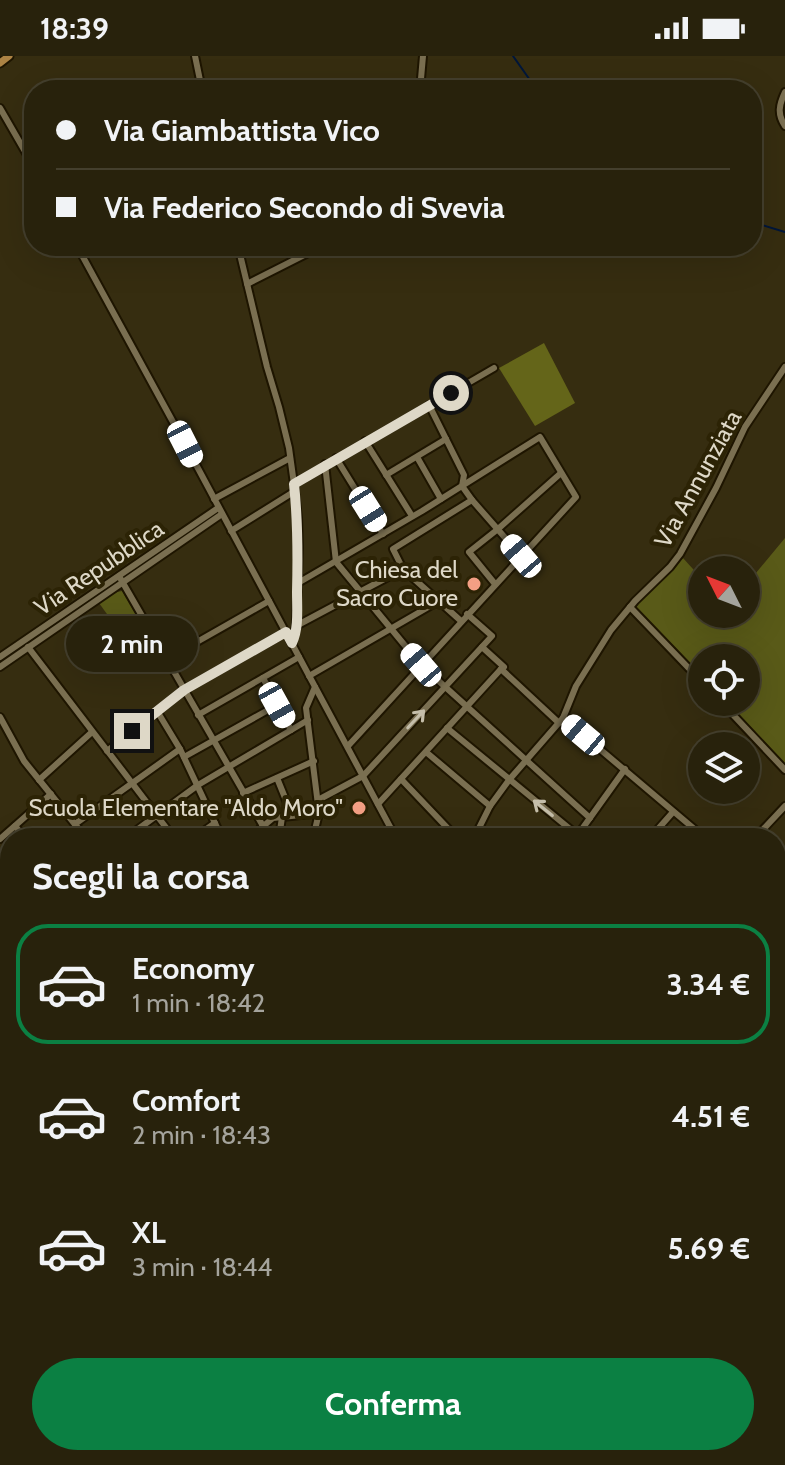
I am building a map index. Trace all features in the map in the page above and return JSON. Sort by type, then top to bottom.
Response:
[{"type":"street","points":[[195,56],[200,80]]},
{"type":"street","points":[[421,80],[423,56]]},
{"type":"street","points":[[785,92],[779,113],[785,126]]},
{"type":"street","points":[[1,111],[24,150]]},
{"type":"street","points":[[82,256],[391,828]]},
{"type":"street","points":[[240,256],[279,407],[295,487],[298,583],[292,643]]},
{"type":"street","points":[[247,284],[302,256]]},
{"type":"street","name":"Via Annunziata","points":[[479,828],[509,780],[561,720],[583,673],[611,630],[680,554],[745,427],[785,367]]},
{"type":"street","points":[[231,531],[325,464],[494,368]]},
{"type":"street","points":[[429,405],[464,475],[462,486],[521,556]]},
{"type":"street","points":[[298,583],[422,511],[540,437],[576,497],[348,746]]},
{"type":"street","points":[[386,475],[446,439]]},
{"type":"street","points":[[365,441],[412,516]]},
{"type":"street","points":[[417,457],[441,499]]},
{"type":"street","points":[[214,499],[290,458]]},
{"type":"street","points":[[336,458],[383,534]]},
{"type":"street","points":[[325,464],[336,562],[421,665],[590,818]]},
{"type":"street","points":[[495,584],[469,552],[561,473]]},
{"type":"street","points":[[461,621],[403,569],[393,549],[472,500]]},
{"type":"street","name":"Via Repubblica","points":[[0,667],[26,645],[220,511]]},
{"type":"street","points":[[422,511],[430,526]]},
{"type":"street","points":[[296,626],[403,569]]},
{"type":"street","points":[[121,579],[263,826]]},
{"type":"street","points":[[167,659],[269,601]]},
{"type":"street","points":[[309,676],[437,602]]},
{"type":"street","points":[[630,607],[688,667]]},
{"type":"street","points":[[318,800],[363,776],[492,636],[467,614]]},
{"type":"street","points":[[107,751],[184,690],[286,632]]},
{"type":"street","points":[[26,645],[166,828]]},
{"type":"street","name":"Via Repubblica","points":[[0,657],[26,645]]},
{"type":"street","points":[[378,804],[504,667],[482,647]]},
{"type":"street","points":[[198,715],[299,657]]},
{"type":"street","points":[[501,669],[693,828]]},
{"type":"street","points":[[263,678],[291,730]]},
{"type":"street","points":[[315,687],[306,708],[318,800],[315,828]]},
{"type":"street","points":[[184,757],[277,705]]},
{"type":"street","points":[[157,711],[180,749],[217,828]]},
{"type":"street","points":[[734,716],[785,770]]},
{"type":"street","points":[[0,717],[16,748],[78,828]]},
{"type":"street","points":[[140,828],[198,785],[308,720]]},
{"type":"street","points":[[447,728],[566,828]]},
{"type":"street","points":[[39,780],[92,732]]},
{"type":"street","points":[[75,824],[180,749]]},
{"type":"street","points":[[426,752],[490,806]]},
{"type":"street","points":[[243,793],[314,761]]},
{"type":"street","points":[[583,828],[625,769]]},
{"type":"street","points":[[277,778],[292,815]]},
{"type":"street","points":[[401,779],[448,828]]},
{"type":"street","points":[[13,828],[51,794]]},
{"type":"street","points":[[764,828],[785,806]]},
{"type":"street","points":[[660,828],[673,812]]},
{"type":"street","points":[[261,828],[273,818],[319,813]]},
{"type":"street","points":[[280,828],[282,817]]},
{"type":"street","points":[[208,828],[215,823]]},
{"type":"shaded area","points":[[544,343],[575,403],[535,426],[499,368]]},
{"type":"shaded area","points":[[785,538],[785,767],[760,741],[760,732],[752,732],[736,716],[760,716],[760,644],[688,644],[688,665],[633,607],[683,558],[688,564],[688,628],[760,628],[760,568]]},
{"type":"shaded area","points":[[122,591],[142,625],[125,639],[99,603]]},
{"type":"waterway","points":[[513,56],[530,80]]},
{"type":"waterway","points":[[762,225],[785,232]]},
{"type":"place","name":"Chiesa del Sacro Cuore","points":[[474,584]]},
{"type":"place","name":"Scuola Elementare \"Aldo Moro\"","points":[[359,808]]},
{"type":"route","points":[[132,731],[184,690],[286,632],[292,643],[296,626],[299,547],[294,484],[451,393]]}]
